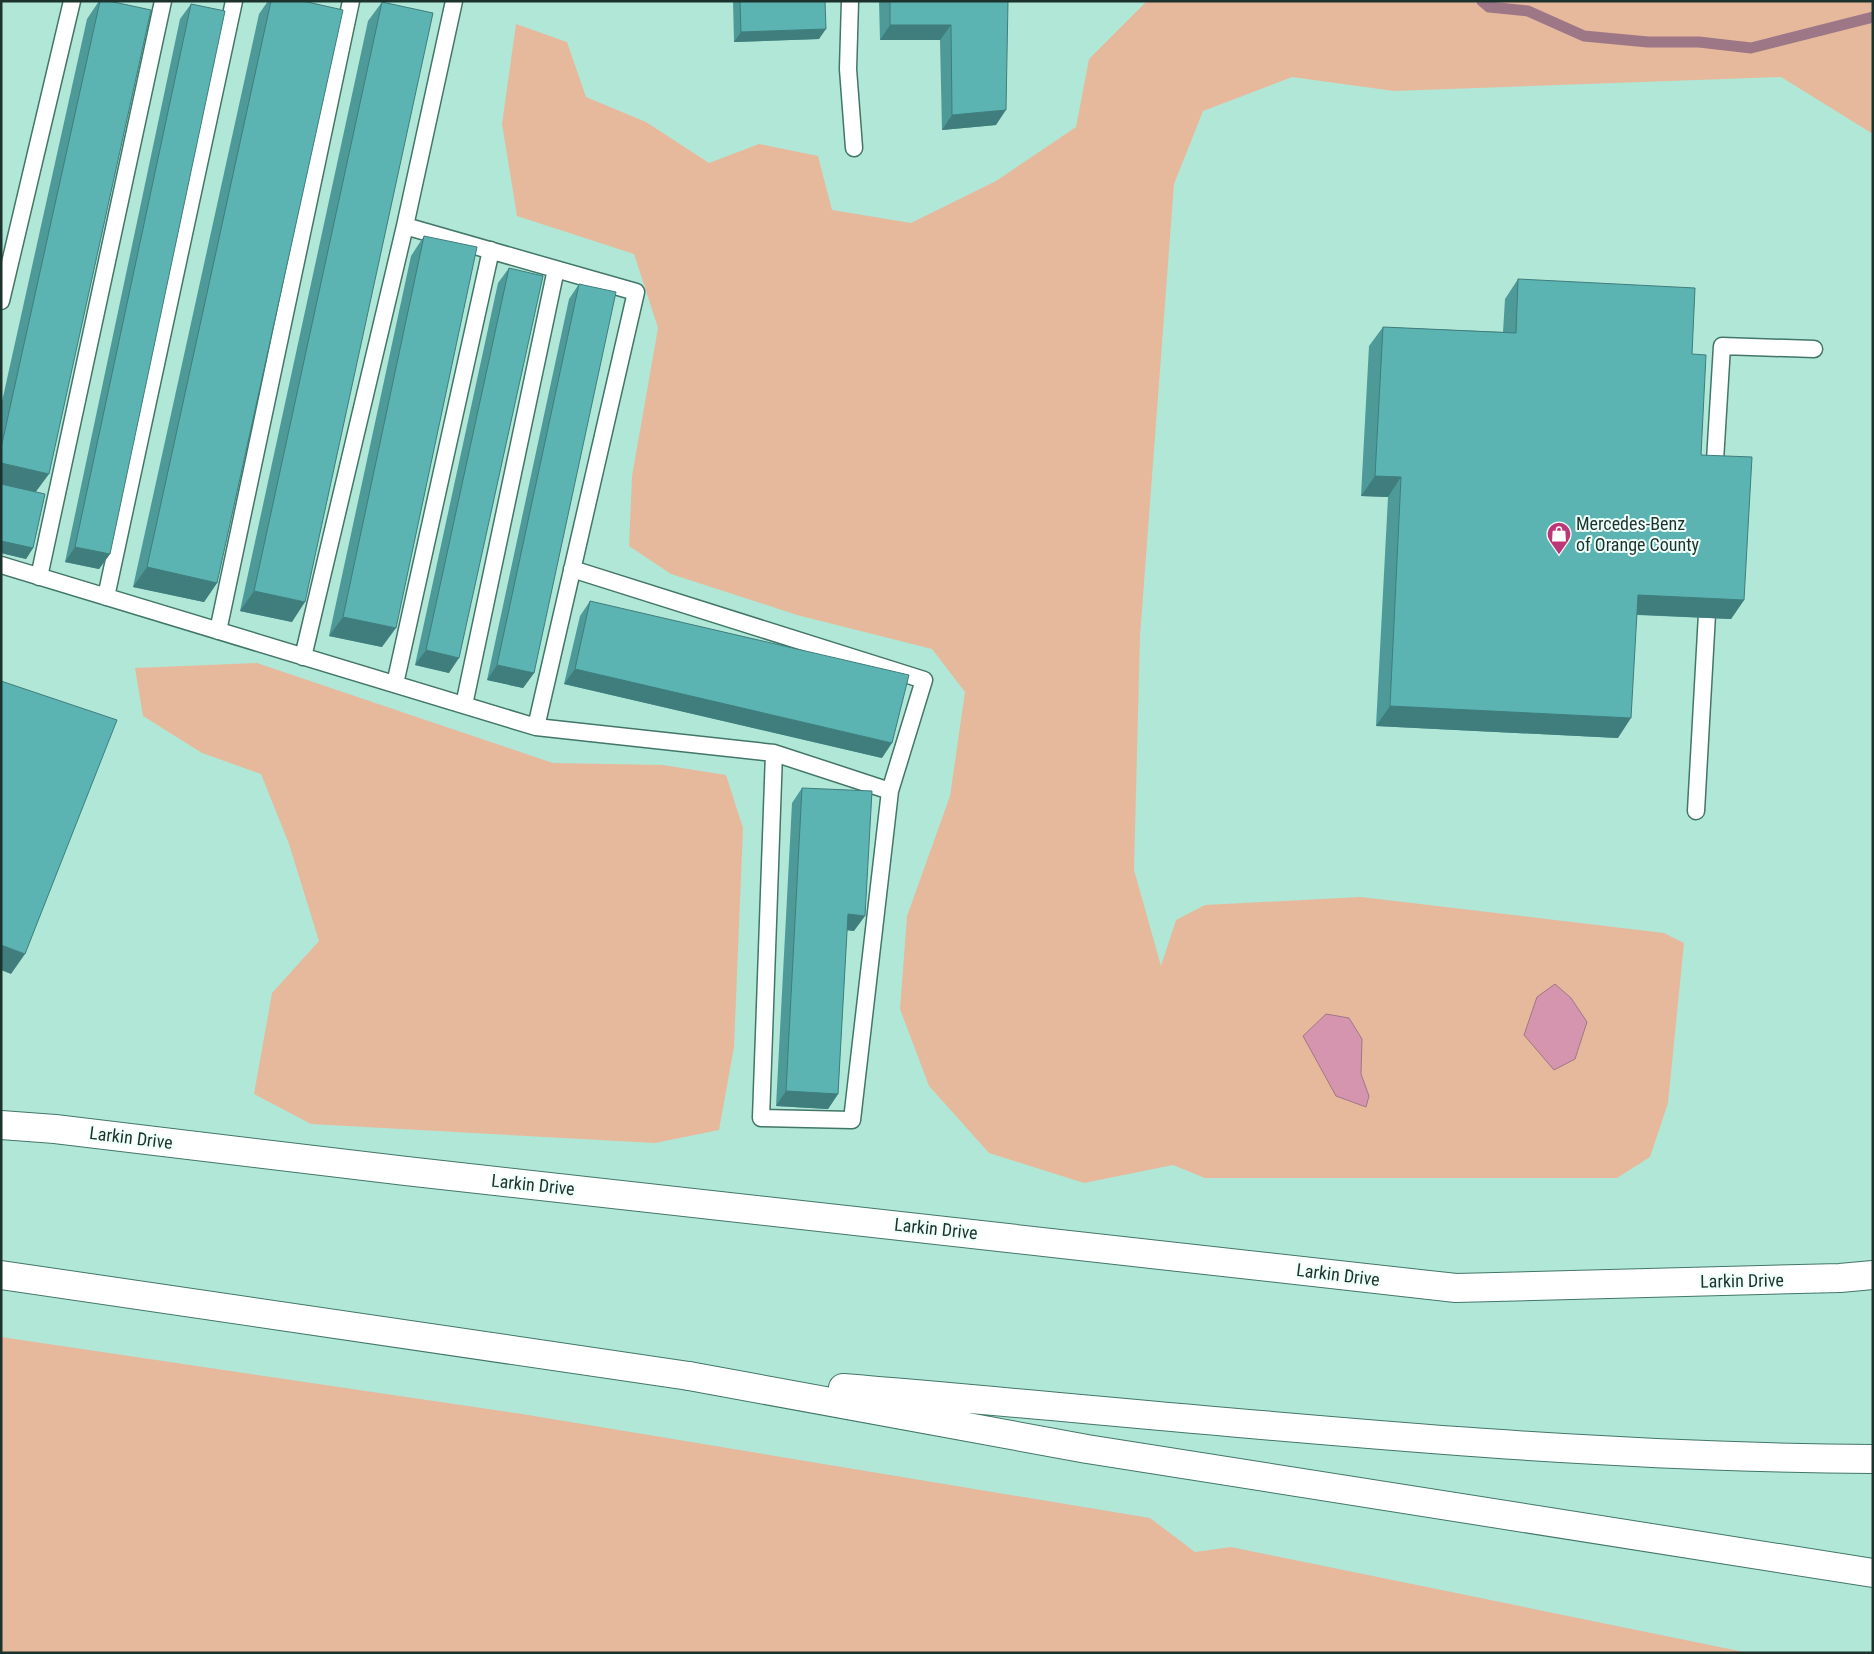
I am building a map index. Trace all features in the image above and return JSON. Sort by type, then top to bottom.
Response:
[{"type":"main road","name":"Larkin Drive","points":[[1,1125],[56,1129],[416,1172],[1456,1288],[1840,1278],[1873,1275]]},
{"type":"main road","points":[[1,1275],[689,1376],[1087,1449],[1873,1572]]},
{"type":"main road","points":[[689,1376],[1460,1442],[1624,1452],[1873,1459]]},
{"type":"lane","points":[[1,301],[72,1]]},
{"type":"lane","points":[[39,577],[163,1]]},
{"type":"lane","points":[[106,597],[234,1]]},
{"type":"lane","points":[[218,630],[351,1]]},
{"type":"lane","points":[[303,656],[405,226],[454,1]]},
{"type":"lane","points":[[850,1],[848,70],[854,148]]},
{"type":"lane","points":[[405,226],[636,292],[536,727]]},
{"type":"lane","points":[[395,684],[490,250]]},
{"type":"lane","points":[[464,705],[556,269]]},
{"type":"lane","points":[[1714,494],[1722,346],[1814,349]]},
{"type":"lane","points":[[1,565],[536,727],[774,752],[890,791]]},
{"type":"lane","points":[[572,569],[924,680],[890,791],[852,1120],[761,1118],[774,752]]},
{"type":"lane","points":[[1696,811],[1709,583]]},
{"type":"shaded area","points":[[1147,1],[1873,1],[1873,134],[1781,77],[1394,91],[1292,77],[1203,111],[1174,184],[1140,636],[1134,870],[1161,966],[1176,920],[1205,905],[1361,897],[1664,933],[1684,943],[1668,1103],[1650,1157],[1617,1178],[1205,1178],[1173,1165],[1084,1183],[989,1153],[929,1086],[900,1009],[907,916],[950,796],[965,692],[932,649],[797,615],[671,574],[629,546],[632,476],[658,328],[634,254],[517,216],[502,124],[516,24],[567,42],[586,97],[646,122],[709,163],[759,144],[818,156],[832,210],[911,223],[996,181],[1076,127],[1089,59]]},
{"type":"shaded area","points":[[257,663],[553,763],[663,765],[726,775],[743,828],[734,1047],[719,1130],[655,1143],[311,1124],[254,1094],[272,993],[319,941],[289,844],[261,774],[202,753],[143,716],[135,668]]},
{"type":"shaded area","points":[[1555,984],[1571,998],[1587,1022],[1575,1059],[1554,1070],[1524,1035],[1537,997]]},
{"type":"shaded area","points":[[1326,1014],[1349,1018],[1362,1039],[1361,1074],[1369,1096],[1366,1107],[1336,1096],[1303,1036]]},
{"type":"shaded area","points":[[1,1337],[522,1414],[1150,1518],[1195,1552],[1231,1547],[1749,1653],[1,1653]]},
{"type":"building","points":[[100,1],[109,1],[151,10],[49,474],[1,463],[1,448]]},
{"type":"building","points":[[271,1],[303,1],[343,10],[217,583],[147,567]]},
{"type":"building","points":[[740,1],[825,1],[826,29],[741,32]]},
{"type":"building","points":[[890,1],[1008,1],[1006,110],[952,115],[951,25],[890,25]]},
{"type":"building","points":[[382,2],[433,13],[305,602],[254,591]]},
{"type":"building","points":[[191,4],[225,11],[110,554],[75,547]]},
{"type":"building","points":[[424,236],[477,247],[396,628],[343,617]]},
{"type":"building","points":[[509,268],[543,276],[459,658],[426,650]]},
{"type":"building","name":"Mercedes-Benz of Orange County","points":[[1518,279],[1695,288],[1692,354],[1706,355],[1701,455],[1752,457],[1744,600],[1638,595],[1631,718],[1390,706],[1401,477],[1375,476],[1383,327],[1516,333]]},
{"type":"building","points":[[579,284],[616,292],[534,673],[497,665]]},
{"type":"building","points":[[1,484],[45,494],[33,548],[1,541]]},
{"type":"building","points":[[590,601],[909,675],[892,743],[575,669]]},
{"type":"building","points":[[1,681],[117,720],[25,954],[1,945]]},
{"type":"building","points":[[802,788],[872,791],[865,916],[848,914],[838,1094],[786,1091]]},
{"type":"waterway","points":[[1482,1],[1489,7],[1528,11],[1584,36],[1648,42],[1699,42],[1751,48],[1873,17]]},
{"type":"place","name":"Mercedes-Benz of Orange County","points":[[1559,555]]}]
